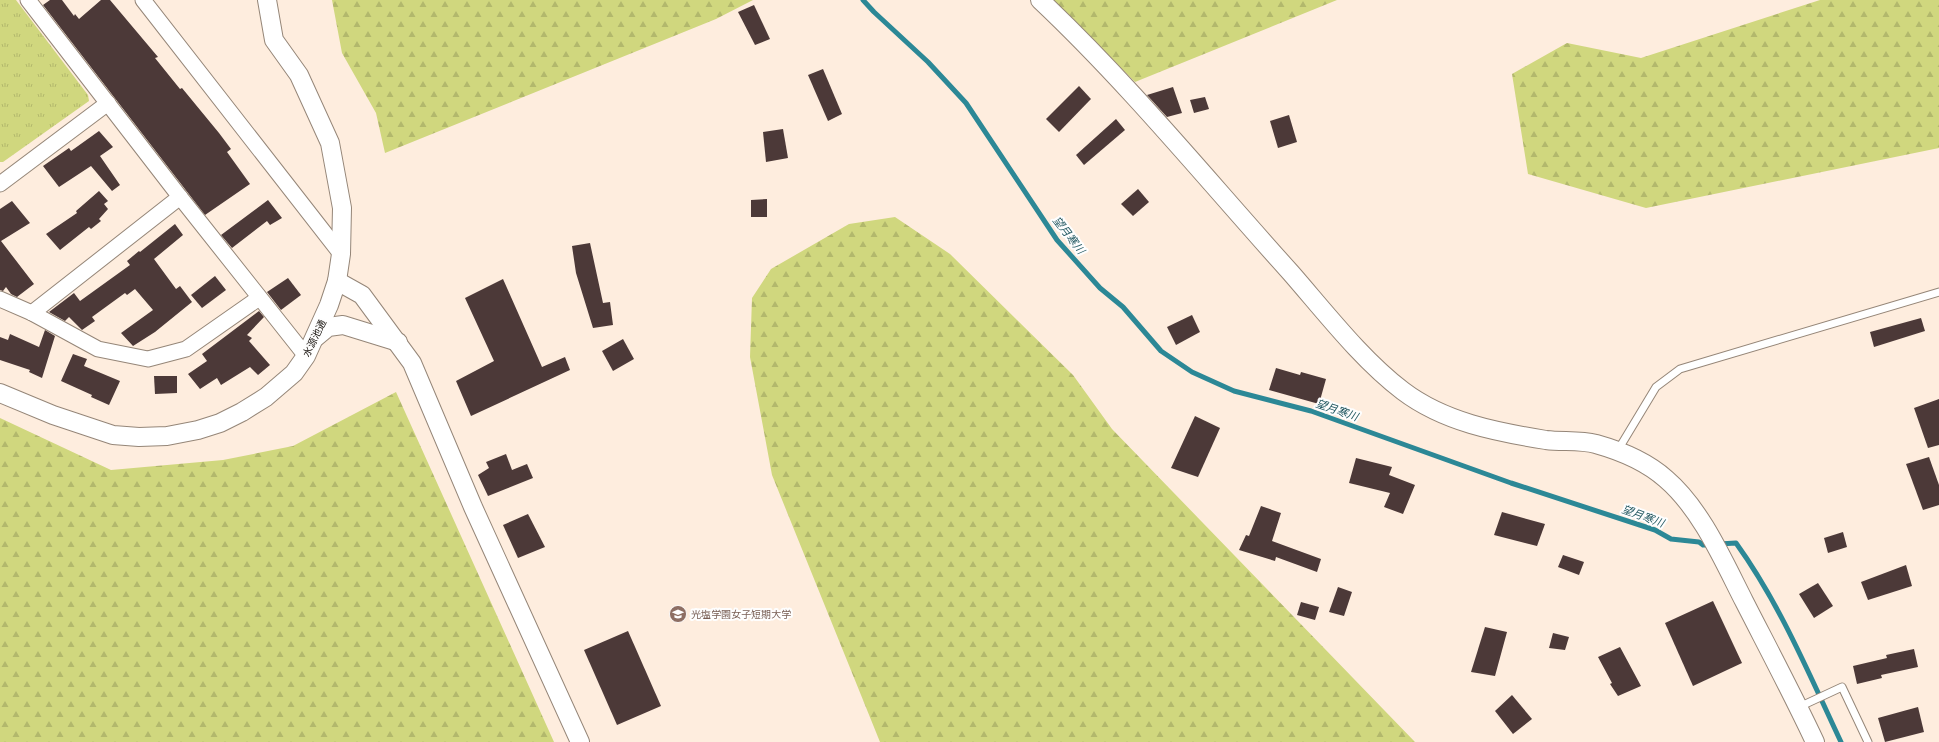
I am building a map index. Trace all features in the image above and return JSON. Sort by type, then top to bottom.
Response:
[{"type":"street","points":[[28,0],[180,197],[306,356]]},
{"type":"street","points":[[143,0],[341,254]]},
{"type":"street","name":"水源池通","points":[[0,393],[60,418],[113,435],[139,438],[167,436],[198,430],[220,423],[242,412],[266,397],[294,373],[306,356],[316,337],[336,281],[341,254],[342,208],[330,143],[299,76],[274,40],[267,0]]},
{"type":"street","points":[[1040,0],[1079,37],[1146,110],[1382,374],[1405,393],[1439,413],[1473,425],[1548,440],[1594,444],[1640,461],[1666,478],[1691,505],[1725,564],[1804,704],[1815,742]]},
{"type":"street","points":[[0,184],[108,103]]},
{"type":"street","points":[[32,313],[180,197]]},
{"type":"street","points":[[336,281],[362,295],[412,363],[473,508],[580,742]]},
{"type":"street","points":[[0,299],[32,313],[98,349],[148,359],[186,349],[259,298]]},
{"type":"street","points":[[316,337],[328,328],[343,325],[398,342]]},
{"type":"lane","points":[[1617,452],[1656,387],[1680,369],[1939,292]]},
{"type":"lane","points":[[1804,704],[1842,687],[1868,742]]},
{"type":"green space","points":[[0,0],[16,0],[88,95],[89,101],[3,162],[0,162]]},
{"type":"green space","points":[[332,0],[753,0],[716,19],[385,153],[376,113],[342,53]]},
{"type":"green space","points":[[1052,0],[1337,0],[1135,82]]},
{"type":"green space","points":[[1820,0],[1939,0],[1939,148],[1646,208],[1528,174],[1512,74],[1567,43],[1641,58]]},
{"type":"green space","points":[[895,217],[950,254],[1073,375],[1112,429],[1415,742],[880,742],[772,475],[750,357],[752,298],[771,269],[849,224]]},
{"type":"green space","points":[[396,392],[554,742],[0,742],[0,418],[111,470],[223,460],[293,446]]},
{"type":"building","points":[[50,0],[62,0],[74,16],[75,14],[79,19],[101,0],[110,0],[158,57],[155,58],[180,89],[182,88],[219,133],[231,149],[227,152],[250,184],[205,215],[43,5]]},
{"type":"building","points":[[754,5],[770,39],[755,45],[738,12]]},
{"type":"building","points":[[823,69],[842,114],[828,121],[808,75]]},
{"type":"building","points":[[1079,86],[1091,99],[1059,132],[1046,119]]},
{"type":"building","points":[[1173,87],[1182,113],[1167,117],[1147,95]]},
{"type":"building","points":[[1205,97],[1209,109],[1194,113],[1190,100]]},
{"type":"building","points":[[1289,115],[1297,142],[1278,148],[1270,121]]},
{"type":"building","points":[[1116,119],[1125,130],[1084,165],[1076,155]]},
{"type":"building","points":[[783,129],[788,158],[766,162],[763,132]]},
{"type":"building","points":[[99,131],[113,147],[100,156],[120,185],[112,191],[91,166],[59,187],[43,166],[69,148],[71,151]]},
{"type":"building","points":[[1138,189],[1149,202],[1133,216],[1121,204]]},
{"type":"building","points":[[99,191],[108,201],[104,204],[108,209],[99,219],[101,221],[91,229],[89,227],[60,250],[46,234],[77,213],[76,211]]},
{"type":"building","points":[[767,199],[767,217],[751,217],[751,200]]},
{"type":"building","points":[[268,200],[282,218],[270,225],[267,221],[232,248],[221,235]]},
{"type":"building","points":[[12,201],[30,223],[1,241],[34,284],[17,297],[11,294],[6,287],[3,291],[0,290],[0,209]]},
{"type":"building","points":[[175,224],[183,235],[154,259],[176,289],[180,286],[192,302],[155,332],[133,346],[121,333],[153,310],[135,289],[127,295],[125,293],[92,317],[95,321],[82,330],[69,317],[65,321],[49,312],[74,293],[80,301],[130,265],[127,261]]},
{"type":"building","points":[[590,243],[603,303],[610,302],[613,325],[593,328],[576,273],[572,246]]},
{"type":"building","points":[[215,276],[226,290],[202,308],[191,295]]},
{"type":"building","points":[[288,278],[301,295],[281,310],[267,292]]},
{"type":"building","points":[[503,279],[542,367],[565,357],[570,370],[471,416],[456,381],[494,361],[465,298]]},
{"type":"building","points":[[259,311],[264,317],[247,335],[252,338],[249,341],[270,365],[258,375],[250,367],[221,385],[217,378],[200,389],[188,374],[207,361],[202,354]]},
{"type":"building","points":[[1192,315],[1200,332],[1176,345],[1167,327]]},
{"type":"building","points":[[1921,318],[1925,331],[1874,347],[1870,332]]},
{"type":"building","points":[[45,330],[55,336],[42,378],[29,372],[30,370],[0,360],[0,337],[8,340],[10,334],[39,347]]},
{"type":"building","points":[[623,339],[634,359],[613,371],[602,351]]},
{"type":"building","points":[[73,354],[87,359],[84,366],[120,381],[109,405],[91,397],[92,395],[61,381]]},
{"type":"building","points":[[1276,368],[1300,375],[1301,372],[1326,379],[1319,404],[1269,390]]},
{"type":"building","points":[[154,376],[177,376],[177,393],[155,394]]},
{"type":"building","points":[[1939,399],[1939,445],[1928,448],[1914,408]]},
{"type":"building","points":[[1195,416],[1220,428],[1198,477],[1171,468]]},
{"type":"building","points":[[506,454],[512,470],[527,464],[533,478],[488,496],[478,475],[489,468],[486,462]]},
{"type":"building","points":[[1929,457],[1939,485],[1939,505],[1923,510],[1906,464]]},
{"type":"building","points":[[1356,458],[1392,467],[1389,475],[1415,485],[1403,514],[1384,507],[1390,493],[1349,483]]},
{"type":"building","points":[[1261,506],[1281,513],[1272,541],[1321,559],[1317,572],[1276,557],[1275,561],[1239,550],[1246,535],[1249,536]]},
{"type":"building","points":[[1502,512],[1545,524],[1537,546],[1494,535]]},
{"type":"building","points":[[528,514],[545,547],[518,558],[503,525]]},
{"type":"building","points":[[1843,532],[1847,547],[1828,553],[1824,538]]},
{"type":"building","points":[[1563,555],[1584,562],[1579,575],[1558,567]]},
{"type":"building","points":[[1906,565],[1912,586],[1868,600],[1861,582]]},
{"type":"building","points":[[1818,583],[1833,606],[1814,618],[1799,594]]},
{"type":"building","points":[[1338,587],[1352,592],[1344,616],[1329,612]]},
{"type":"building","points":[[1713,601],[1742,663],[1693,686],[1665,623]]},
{"type":"building","points":[[1301,602],[1319,607],[1315,620],[1297,615]]},
{"type":"building","points":[[1485,627],[1507,632],[1495,676],[1471,672]]},
{"type":"building","points":[[628,631],[661,706],[617,725],[584,650]]},
{"type":"building","points":[[1553,633],[1569,637],[1565,650],[1549,648]]},
{"type":"building","points":[[1620,647],[1641,686],[1618,696],[1610,684],[1612,683],[1598,657]]},
{"type":"building","points":[[1914,649],[1918,667],[1881,675],[1882,678],[1857,684],[1853,666],[1887,658],[1886,655]]},
{"type":"building","points":[[1512,695],[1532,719],[1513,734],[1495,711]]},
{"type":"building","points":[[1918,707],[1924,732],[1885,742],[1878,718]]},
{"type":"waterway","name":"望月寒川","points":[[863,0],[928,62],[966,103],[1057,240],[1100,288],[1123,307],[1161,351],[1192,372],[1234,391],[1311,411],[1511,483],[1655,530],[1671,539],[1711,545]]},
{"type":"waterway","name":"望月寒川","points":[[1719,544],[1736,543],[1752,566],[1793,640],[1841,742]]},
{"type":"place","name":"光塩学園女子短期大学","points":[[678,614]]}]
